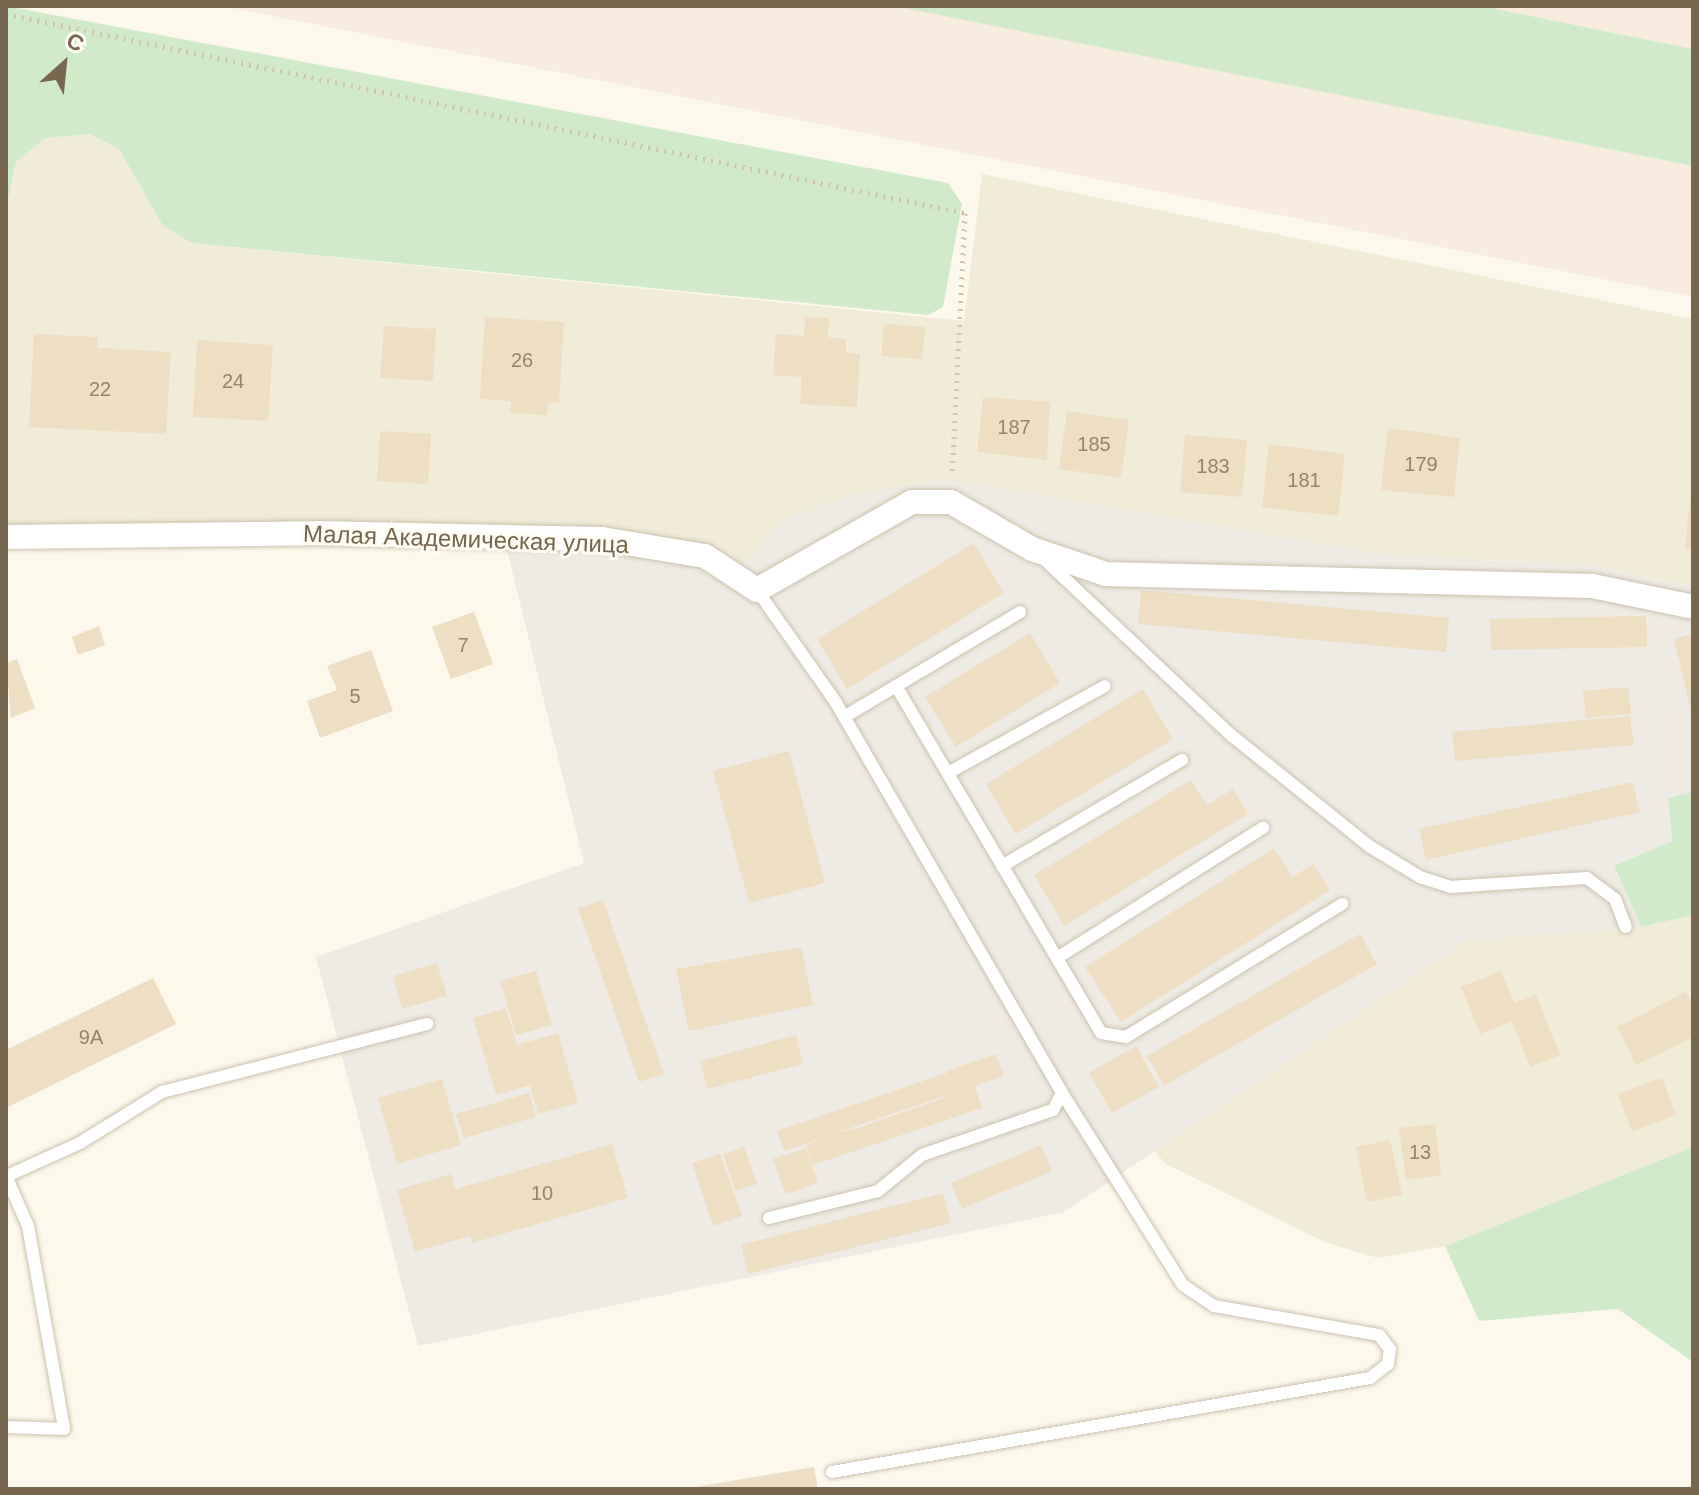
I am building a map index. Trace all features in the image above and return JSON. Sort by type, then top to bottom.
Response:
[{"type":"street","points":[[757,590],[912,502],[951,502],[1032,549],[1106,574],[1592,586],[1693,607]]},
{"type":"street","name":"Малая Академическая улица","points":[[6,537],[317,533],[602,539],[705,556],[757,590]]},
{"type":"lane","points":[[1032,549],[1231,735],[1369,846],[1420,877],[1450,887],[1587,878],[1615,899],[1626,927]]},
{"type":"lane","name":"Малая Академическая улица","points":[[757,590],[844,717],[1062,1093],[1183,1285],[1214,1306],[1246,1316],[1379,1335],[1390,1349],[1388,1364],[1370,1378],[832,1472]]},
{"type":"lane","points":[[844,717],[1020,612]]},
{"type":"lane","points":[[896,686],[1101,1033],[1126,1037],[1342,904]]},
{"type":"lane","points":[[948,773],[1105,686]]},
{"type":"lane","points":[[1002,866],[1182,760]]},
{"type":"lane","points":[[1057,958],[1263,828]]},
{"type":"lane","points":[[6,1427],[64,1429],[28,1226],[7,1176],[80,1143],[162,1092],[427,1024]]},
{"type":"lane","points":[[769,1218],[878,1191],[922,1155],[1053,1110],[1062,1093]]},
{"type":"path","points":[[6,14],[965,213],[951,502]]},
{"type":"shaded area","points":[[223,6],[1693,6],[1693,297]]},
{"type":"shaded area","points":[[90,134],[119,149],[163,226],[192,243],[964,321],[982,174],[1693,319],[1693,587],[1588,565],[1388,555],[734,574],[629,553],[6,533],[6,209],[16,162],[45,138]]},
{"type":"shaded area","points":[[945,479],[1388,555],[1588,565],[1693,587],[1693,792],[1668,799],[1672,841],[1614,867],[1641,927],[1468,940],[1064,1212],[418,1346],[316,957],[584,863],[504,538],[629,553],[734,574],[783,520],[851,495]]},
{"type":"shaded area","points":[[1693,915],[1693,1147],[1445,1246],[1378,1258],[1327,1243],[1166,1164],[1154,1151],[1468,940],[1641,927]]},
{"type":"green space","points":[[6,6],[948,183],[962,204],[943,307],[928,315],[192,243],[163,226],[119,149],[90,134],[45,138],[16,162],[6,209]]},
{"type":"green space","points":[[894,6],[1481,6],[1693,49],[1693,166]]},
{"type":"green space","points":[[1693,792],[1693,915],[1641,927],[1614,866],[1672,841],[1668,798]]},
{"type":"green space","points":[[1693,1147],[1693,1362],[1618,1309],[1479,1321],[1445,1246]]},
{"type":"building","points":[[485,317],[564,322],[559,403],[548,403],[547,415],[510,413],[511,401],[480,399]]},
{"type":"building","points":[[805,317],[829,318],[828,337],[846,339],[846,353],[860,354],[857,407],[800,404],[802,377],[773,375],[776,334],[804,336]]},
{"type":"building","points":[[884,324],[925,327],[922,359],[881,356]]},
{"type":"building","points":[[384,326],[436,329],[433,381],[380,378]]},
{"type":"building","points":[[34,334],[98,337],[97,348],[171,352],[166,434],[29,427]]},
{"type":"building","points":[[197,340],[273,345],[268,421],[193,417]]},
{"type":"building","points":[[983,397],[1050,402],[1047,460],[977,452]]},
{"type":"building","points":[[1067,411],[1129,420],[1121,478],[1059,469]]},
{"type":"building","points":[[1388,428],[1460,438],[1454,497],[1381,490]]},
{"type":"building","points":[[380,431],[431,434],[428,484],[377,481]]},
{"type":"building","points":[[1185,435],[1247,440],[1242,497],[1180,492]]},
{"type":"building","points":[[1269,444],[1345,454],[1338,516],[1262,507]]},
{"type":"building","points":[[1693,491],[1693,550],[1685,549]]},
{"type":"building","points":[[974,543],[1004,593],[847,689],[817,639]]},
{"type":"building","points":[[1141,590],[1449,618],[1446,652],[1138,624]]},
{"type":"building","points":[[474,612],[493,664],[451,679],[432,627]]},
{"type":"building","points":[[1646,616],[1647,647],[1491,650],[1490,619]]},
{"type":"building","points":[[99,626],[105,645],[78,655],[72,637]]},
{"type":"building","points":[[1030,633],[1060,683],[956,747],[925,697]]},
{"type":"building","points":[[1693,634],[1693,715],[1692,715],[1674,639]]},
{"type":"building","points":[[371,650],[393,711],[320,738],[307,701],[337,690],[327,666]]},
{"type":"building","points":[[17,659],[35,708],[11,718],[6,663]]},
{"type":"building","points":[[1628,687],[1631,714],[1586,718],[1583,691]]},
{"type":"building","points":[[1143,689],[1173,739],[1016,834],[986,784]]},
{"type":"building","points":[[1630,716],[1634,745],[1455,761],[1452,732]]},
{"type":"building","points":[[789,751],[825,883],[749,903],[713,771]]},
{"type":"building","points":[[1191,780],[1207,805],[1233,789],[1248,814],[1064,926],[1034,875]]},
{"type":"building","points":[[1633,782],[1640,812],[1426,860],[1419,829]]},
{"type":"building","points":[[1274,848],[1293,877],[1313,864],[1330,890],[1121,1022],[1085,967]]},
{"type":"building","points":[[603,900],[664,1074],[639,1082],[578,908]]},
{"type":"building","points":[[1360,934],[1377,964],[1164,1086],[1147,1056]]},
{"type":"building","points":[[801,947],[813,1005],[689,1031],[676,969]]},
{"type":"building","points":[[437,963],[447,996],[402,1009],[393,976]]},
{"type":"building","points":[[536,971],[552,1025],[516,1035],[500,981]]},
{"type":"building","points":[[1501,971],[1515,1003],[1536,995],[1560,1055],[1530,1067],[1512,1021],[1480,1034],[1461,987]]},
{"type":"building","points":[[153,978],[176,1024],[6,1108],[6,1050]]},
{"type":"building","points":[[1686,992],[1693,1005],[1693,1037],[1636,1065],[1617,1027]]},
{"type":"building","points":[[506,1008],[517,1045],[558,1033],[578,1103],[538,1114],[530,1085],[496,1095],[473,1018]]},
{"type":"building","points":[[796,1035],[803,1064],[707,1089],[700,1061]]},
{"type":"building","points":[[1136,1046],[1159,1087],[1112,1113],[1089,1073]]},
{"type":"building","points":[[996,1054],[1004,1076],[975,1086],[982,1108],[813,1165],[806,1145],[825,1137],[784,1151],[777,1131],[946,1073],[954,1094],[946,1071]],"holes":[[[946,1097],[855,1129],[836,1133]]]},
{"type":"building","points":[[1662,1078],[1676,1115],[1632,1132],[1618,1094]]},
{"type":"building","points":[[442,1079],[461,1145],[397,1164],[378,1098]]},
{"type":"building","points":[[529,1093],[536,1117],[464,1138],[456,1114]]},
{"type":"building","points":[[1435,1124],[1441,1175],[1406,1180],[1399,1128]]},
{"type":"building","points":[[1390,1140],[1402,1195],[1367,1202],[1356,1147]]},
{"type":"building","points":[[612,1144],[628,1198],[472,1243],[470,1236],[415,1252],[397,1190],[451,1174],[455,1189]]},
{"type":"building","points":[[1041,1145],[1052,1171],[962,1209],[951,1183]]},
{"type":"building","points":[[744,1147],[757,1184],[735,1191],[723,1154]]},
{"type":"building","points":[[806,1148],[818,1183],[785,1194],[773,1159]]},
{"type":"building","points":[[720,1154],[742,1216],[713,1226],[692,1163]]},
{"type":"building","points":[[943,1193],[951,1223],[748,1274],[741,1245]]},
{"type":"building","points":[[814,1467],[818,1489],[695,1489],[695,1487]]}]
